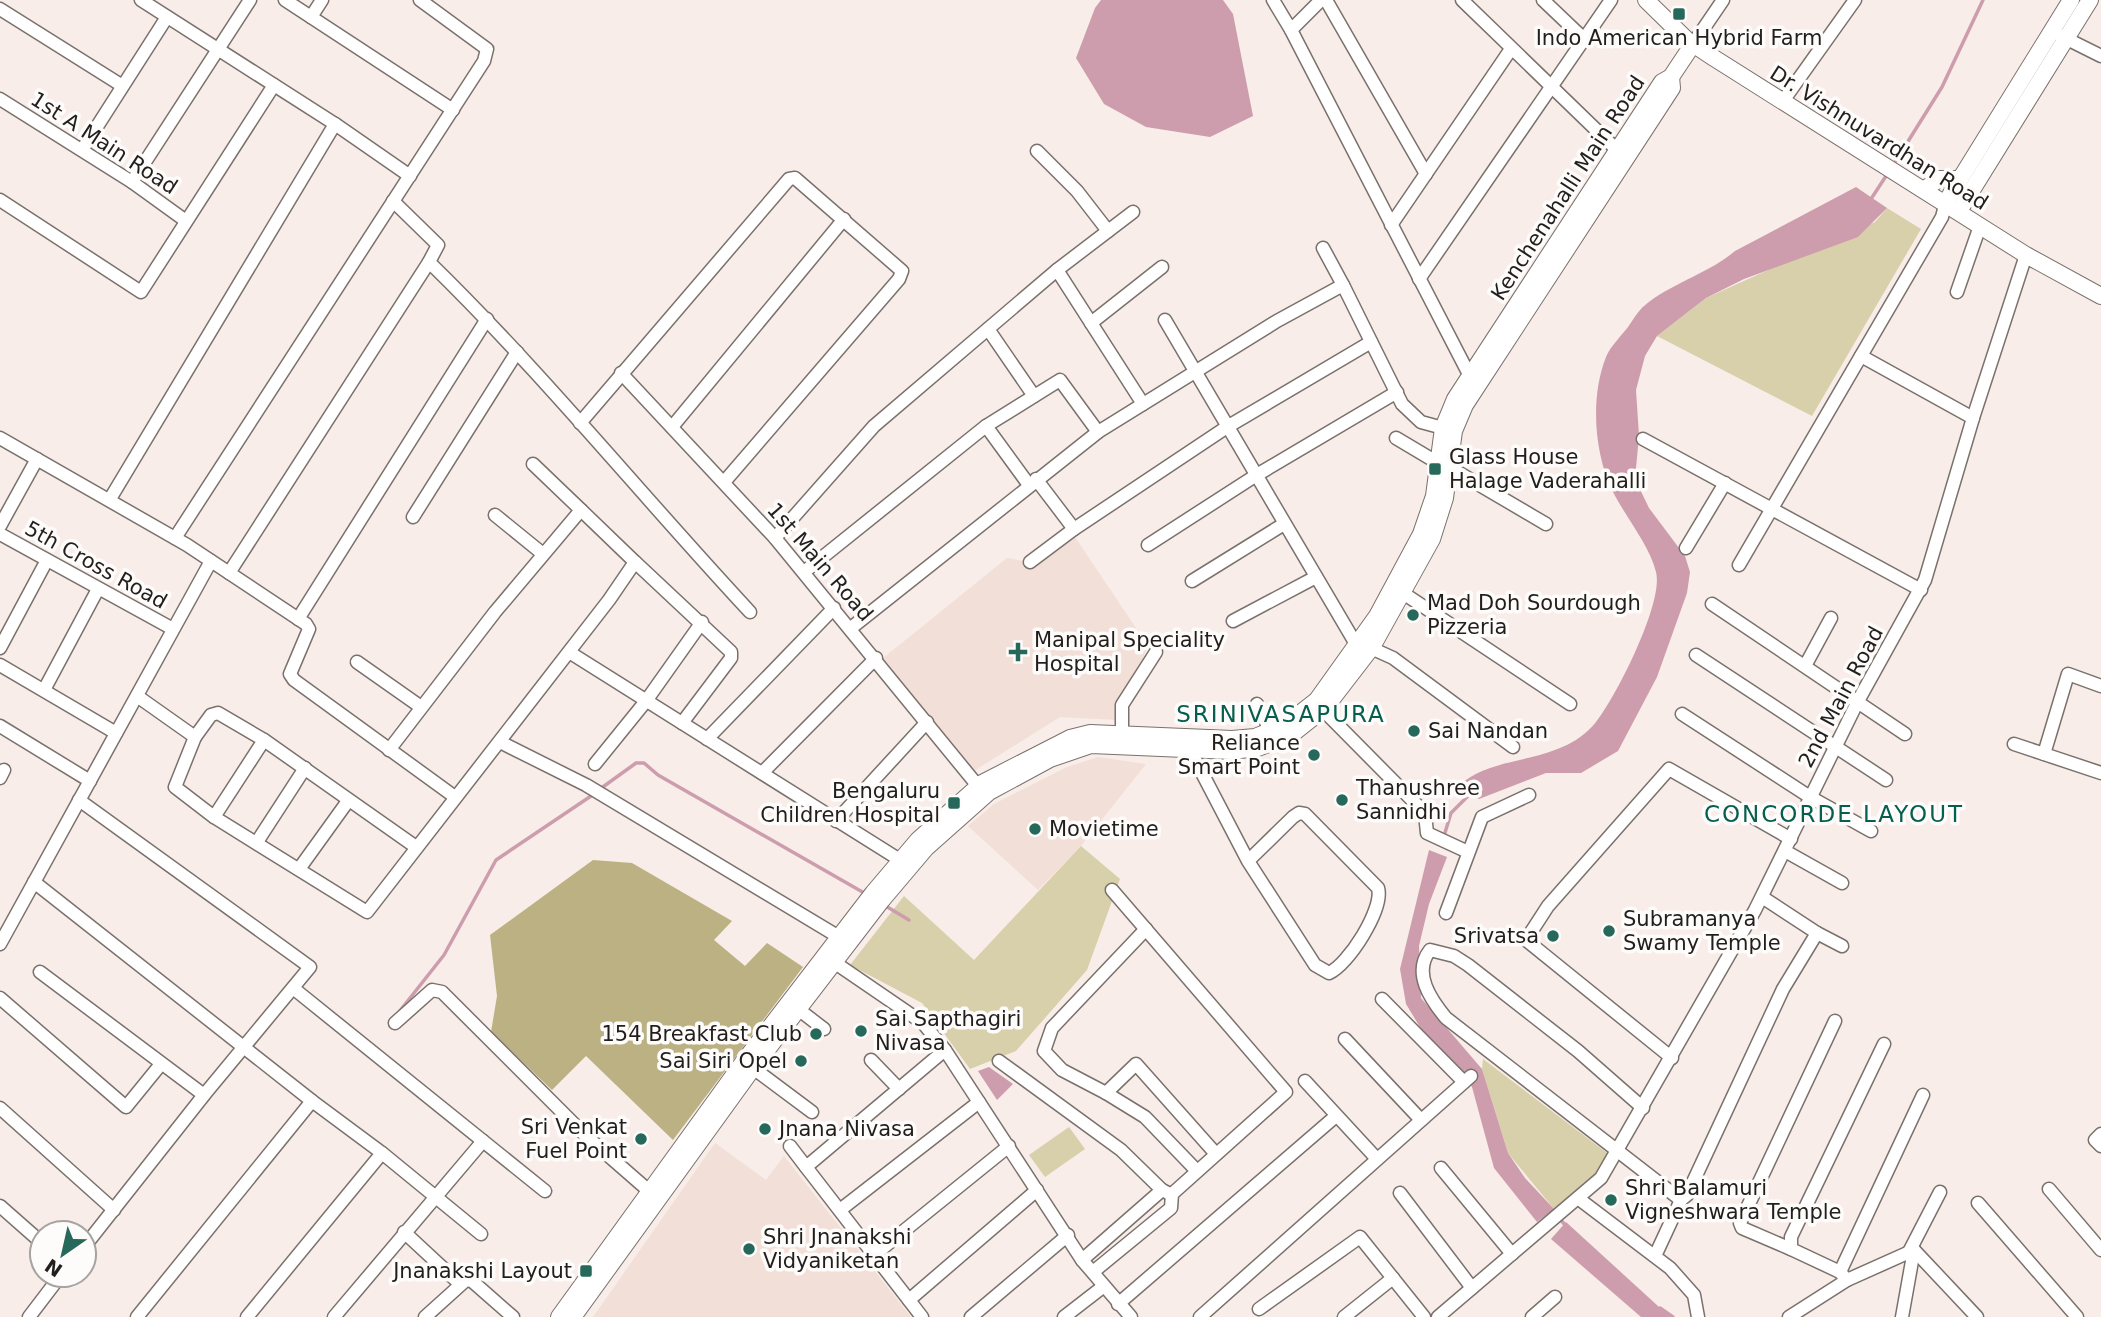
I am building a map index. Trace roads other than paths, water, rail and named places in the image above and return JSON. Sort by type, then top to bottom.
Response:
[{"type":"main road","name":"Dr. Vishnuvardhan Road","points":[[1646,0],[1693,44],[1925,189],[1949,210],[2101,296]]},
{"type":"main road","points":[[1949,210],[2059,34],[2071,0]]},
{"type":"main road","points":[[1949,210],[1960,179],[2059,34],[2090,0]]},
{"type":"main road","points":[[1671,78],[1693,44]]},
{"type":"main road","name":"Kenchenahalli Main Road","points":[[559,1317],[649,1191],[829,959],[926,848],[982,791],[1074,748],[1091,745],[1231,751],[1258,748],[1291,735],[1323,710],[1364,651],[1403,593],[1432,539],[1445,498],[1444,465],[1443,428],[1617,150],[1662,82],[1671,78],[1672,88],[1472,382],[1454,431],[1444,465],[1421,534],[1364,651],[1317,700],[1285,725],[1270,732],[1232,739],[1090,733],[1070,738],[982,791],[918,840],[839,937],[829,959],[798,1009],[573,1317]]},
{"type":"main road","points":[[1925,189],[1939,179],[1960,179]]},
{"type":"street","points":[[141,0],[335,124],[410,176]]},
{"type":"street","points":[[132,182],[250,0]]},
{"type":"street","points":[[285,0],[453,110]]},
{"type":"street","points":[[311,17],[322,0]]},
{"type":"street","points":[[174,538],[484,61],[487,49],[420,0]]},
{"type":"street","points":[[1273,0],[1291,30],[1472,382]]},
{"type":"street","points":[[1291,30],[1324,0],[1426,174]]},
{"type":"street","points":[[1462,0],[1617,150]]},
{"type":"street","points":[[1543,0],[1584,39]]},
{"type":"street","points":[[1419,279],[1611,0]]},
{"type":"street","points":[[1693,44],[1723,0]]},
{"type":"street","points":[[1783,101],[1855,0]]},
{"type":"street","points":[[0,9],[121,85]]},
{"type":"street","points":[[82,150],[121,85],[167,17]]},
{"type":"street","points":[[2059,34],[2101,56]]},
{"type":"street","points":[[1391,225],[1511,48]]},
{"type":"street","points":[[0,200],[141,292],[274,85]]},
{"type":"street","name":"1st A Main Road","points":[[0,99],[132,182],[186,221]]},
{"type":"street","points":[[110,499],[335,124]]},
{"type":"street","points":[[1037,151],[1077,191],[1108,231]]},
{"type":"street","points":[[580,423],[789,179],[795,178],[902,271],[899,279],[725,481]]},
{"type":"street","points":[[229,573],[438,245],[393,201]]},
{"type":"street","points":[[1739,565],[1949,210]]},
{"type":"street","points":[[775,538],[874,426],[1057,270],[1133,212]]},
{"type":"street","points":[[672,427],[844,219]]},
{"type":"street","points":[[1957,292],[1980,226]]},
{"type":"street","points":[[1323,248],[1402,404],[1421,422],[1443,428]]},
{"type":"street","name":"2nd Main Road","points":[[1438,1317],[1601,1178],[1762,897],[1858,701],[1921,590],[2026,255]]},
{"type":"street","points":[[429,262],[487,319],[750,612]]},
{"type":"street","points":[[1091,323],[1163,267]]},
{"type":"street","points":[[1057,270],[1143,404]]},
{"type":"street","points":[[851,628],[1098,432],[1277,321],[1343,285]]},
{"type":"street","points":[[299,619],[487,319]]},
{"type":"street","points":[[1165,320],[1316,578],[1364,651],[1392,658],[1513,747]]},
{"type":"street","points":[[988,329],[1034,396]]},
{"type":"street","points":[[1030,562],[1073,528],[1227,427],[1371,342]]},
{"type":"street","points":[[413,517],[517,352]]},
{"type":"street","points":[[1861,356],[1973,418]]},
{"type":"street","name":"1st Main Road","points":[[621,373],[725,481],[775,538],[876,658],[982,791]]},
{"type":"street","points":[[804,572],[986,426],[1060,380],[1098,432]]},
{"type":"street","points":[[1148,545],[1255,476],[1396,392]]},
{"type":"street","points":[[986,426],[1073,528]]},
{"type":"street","points":[[0,438],[110,499],[299,619],[309,629],[293,663],[290,674],[294,680],[455,797]]},
{"type":"street","points":[[1396,438],[1546,524]]},
{"type":"street","points":[[1643,439],[1921,590]]},
{"type":"street","points":[[0,526],[37,458]]},
{"type":"street","points":[[533,464],[731,652],[731,658],[682,723]]},
{"type":"street","points":[[1686,548],[1725,483]]},
{"type":"street","points":[[389,750],[543,554],[581,510]]},
{"type":"street","points":[[495,514],[543,554]]},
{"type":"street","points":[[1192,581],[1284,524]]},
{"type":"street","name":"5th Cross Road","points":[[0,534],[173,629]]},
{"type":"street","points":[[0,648],[47,560]]},
{"type":"street","points":[[0,944],[211,561]]},
{"type":"street","points":[[416,847],[264,740],[218,713],[211,715],[195,737],[175,787],[215,817],[367,912],[373,908],[416,847],[500,742],[635,562]]},
{"type":"street","points":[[1233,621],[1316,578]]},
{"type":"street","points":[[44,690],[98,589]]},
{"type":"street","points":[[1403,593],[1570,704]]},
{"type":"street","points":[[1712,604],[1905,734]]},
{"type":"street","points":[[707,739],[834,608]]},
{"type":"street","points":[[1805,666],[1831,618]]},
{"type":"street","points":[[596,764],[646,701],[702,622]]},
{"type":"street","points":[[569,652],[900,860]]},
{"type":"street","points":[[1122,734],[1122,705],[1156,652]]},
{"type":"street","points":[[1696,655],[1886,779]]},
{"type":"street","points":[[762,773],[876,658]]},
{"type":"street","points":[[357,663],[421,707]]},
{"type":"street","points":[[0,665],[116,733]]},
{"type":"street","points":[[2044,754],[2068,674],[2101,686]]},
{"type":"street","points":[[137,696],[195,737]]},
{"type":"street","points":[[1256,704],[1270,732]]},
{"type":"street","points":[[1323,710],[1421,809],[1425,814],[1427,833],[1468,852]]},
{"type":"street","points":[[1682,714],[1810,797],[1871,831]]},
{"type":"street","points":[[836,821],[927,722]]},
{"type":"street","points":[[0,726],[90,781]]},
{"type":"street","points":[[215,817],[264,740]]},
{"type":"street","points":[[500,742],[586,785],[839,937]]},
{"type":"street","points":[[2014,744],[2101,773]]},
{"type":"street","points":[[1189,748],[1248,862],[1315,965],[1329,973],[1336,970],[1359,941],[1376,909],[1378,888],[1304,814],[1299,813],[1248,862]]},
{"type":"street","points":[[257,842],[305,768]]},
{"type":"street","points":[[1672,1058],[1526,940],[1548,906],[1669,769],[1791,839]]},
{"type":"street","points":[[1446,913],[1482,817],[1528,795]]},
{"type":"street","points":[[79,800],[310,967],[204,1095],[98,1230]]},
{"type":"street","points":[[299,870],[348,800]]},
{"type":"street","points":[[1785,851],[1842,883]]},
{"type":"street","points":[[34,882],[382,1153],[481,1234]]},
{"type":"street","points":[[1082,1260],[1196,1171],[1286,1093],[1112,890]]},
{"type":"street","points":[[1762,897],[1842,946]]},
{"type":"street","points":[[1146,929],[1052,1028],[1044,1051],[1062,1070],[1145,1117],[1196,1171]]},
{"type":"street","points":[[1655,1256],[1681,1200],[1687,1195],[1783,989],[1817,933]]},
{"type":"street","points":[[1643,1108],[1578,1051],[1468,965],[1443,951],[1429,951],[1424,970],[1427,994],[1446,1018],[1681,1200]]},
{"type":"street","points":[[829,959],[923,1023],[945,1050],[1082,1260],[1130,1317]]},
{"type":"street","points":[[40,972],[204,1095]]},
{"type":"street","points":[[293,988],[545,1191]]},
{"type":"street","points":[[395,1023],[432,990],[442,992],[586,1136],[649,1191]]},
{"type":"street","points":[[0,998],[126,1107],[161,1064]]},
{"type":"street","points":[[1200,1317],[1467,1079],[1382,999]]},
{"type":"street","points":[[798,1009],[824,1029]]},
{"type":"street","points":[[1835,1021],[1740,1223],[1742,1228],[1843,1276]]},
{"type":"street","points":[[1345,1039],[1421,1120]]},
{"type":"street","points":[[1791,1250],[1791,1237],[1884,1044]]},
{"type":"street","points":[[806,1167],[945,1050]]},
{"type":"street","points":[[871,1060],[899,1089]]},
{"type":"street","points":[[999,1060],[1121,1150],[1167,1192],[1171,1208],[1093,1272]]},
{"type":"street","points":[[1106,1093],[1136,1064],[1216,1154]]},
{"type":"street","points":[[753,1068],[812,1112]]},
{"type":"street","points":[[1305,1081],[1377,1159]]},
{"type":"street","points":[[1843,1276],[1923,1095]]},
{"type":"street","points":[[136,1317],[312,1101]]},
{"type":"street","points":[[840,1210],[979,1102]]},
{"type":"street","points":[[0,1108],[114,1210]]},
{"type":"street","points":[[1118,1304],[1336,1116]]},
{"type":"street","points":[[2101,1134],[2095,1140],[2101,1146]]},
{"type":"street","points":[[334,1317],[483,1141]]},
{"type":"street","points":[[790,1146],[922,1317]]},
{"type":"street","points":[[874,1255],[1009,1146]]},
{"type":"street","points":[[247,1317],[382,1153]]},
{"type":"street","points":[[1441,1168],[1513,1255]]},
{"type":"street","points":[[2049,1189],[2101,1250]]},
{"type":"street","points":[[909,1300],[1037,1190]]},
{"type":"street","points":[[1888,1317],[1903,1312],[1912,1251],[1940,1192]]},
{"type":"street","points":[[1400,1193],[1472,1288]]},
{"type":"street","points":[[1579,1199],[1655,1256],[1694,1295],[1698,1317]]},
{"type":"street","points":[[1978,1203],[2077,1317]]},
{"type":"street","points":[[0,1206],[28,1231]]},
{"type":"street","points":[[404,1232],[460,1283]]},
{"type":"street","points":[[971,1317],[1068,1235]]},
{"type":"street","points":[[1259,1309],[1360,1237],[1424,1317]]},
{"type":"street","points":[[1789,1317],[1843,1276],[1912,1251]]},
{"type":"street","points":[[1912,1251],[1977,1317]]},
{"type":"street","points":[[1344,1317],[1393,1278]]},
{"type":"street","points":[[425,1317],[460,1283],[472,1281],[513,1317]]},
{"type":"street","points":[[1064,1317],[1104,1286]]},
{"type":"street","points":[[29,1317],[50,1289]]},
{"type":"street","points":[[1532,1317],[1555,1297]]},
{"type":"waterway","points":[[1892,167],[1942,87],[1983,0]]},
{"type":"waterway","points":[[1871,199],[1888,173]]},
{"type":"waterway","points":[[600,789],[636,763],[644,763],[658,775],[866,894]]},
{"type":"waterway","points":[[1444,836],[1451,813],[1473,791]]},
{"type":"waterway","points":[[399,1012],[444,955],[496,860],[594,794]]},
{"type":"waterway","points":[[884,905],[909,920]]},
{"type":"waterway","points":[[1549,1207],[1567,1227]]},
{"type":"waterway","points":[[1660,1308],[1673,1317]]},
{"type":"place","name":"Indo American Hybrid Farm","points":[[1679,14]]},
{"type":"place","name":"Glass House Halage Vaderahalli","points":[[1435,469]]},
{"type":"place","name":"Mad Doh Sourdough Pizzeria","points":[[1413,615]]},
{"type":"place","name":"Manipal Speciality Hospital","points":[[1018,652]]},
{"type":"place","name":"Sai Nandan","points":[[1414,731]]},
{"type":"place","name":"Reliance Smart Point","points":[[1314,755]]},
{"type":"place","name":"Thanushree Sannidhi","points":[[1342,800]]},
{"type":"place","name":"Bengaluru Children Hospital","points":[[954,803]]},
{"type":"place","name":"Movietime","points":[[1035,829]]},
{"type":"place","name":"Subramanya Swamy Temple","points":[[1609,931]]},
{"type":"place","name":"Srivatsa","points":[[1553,936]]},
{"type":"place","name":"Sai Sapthagiri Nivasa","points":[[861,1031]]},
{"type":"place","name":"154 Breakfast Club","points":[[816,1034]]},
{"type":"place","name":"Sai Siri Opel","points":[[801,1061]]},
{"type":"place","name":"Jnana Nivasa","points":[[765,1129]]},
{"type":"place","name":"Sri Venkat Fuel Point","points":[[641,1139]]},
{"type":"place","name":"Shri Balamuri Vigneshwara Temple","points":[[1611,1200]]},
{"type":"place","name":"Shri Jnanakshi Vidyaniketan","points":[[749,1249]]},
{"type":"place","name":"Jnanakshi Layout","points":[[586,1271]]},
{"type":"district","name":"SRINIVASAPURA","points":[[1281,714]]},
{"type":"district","name":"CONCORDE LAYOUT","points":[[1834,814]]}]
